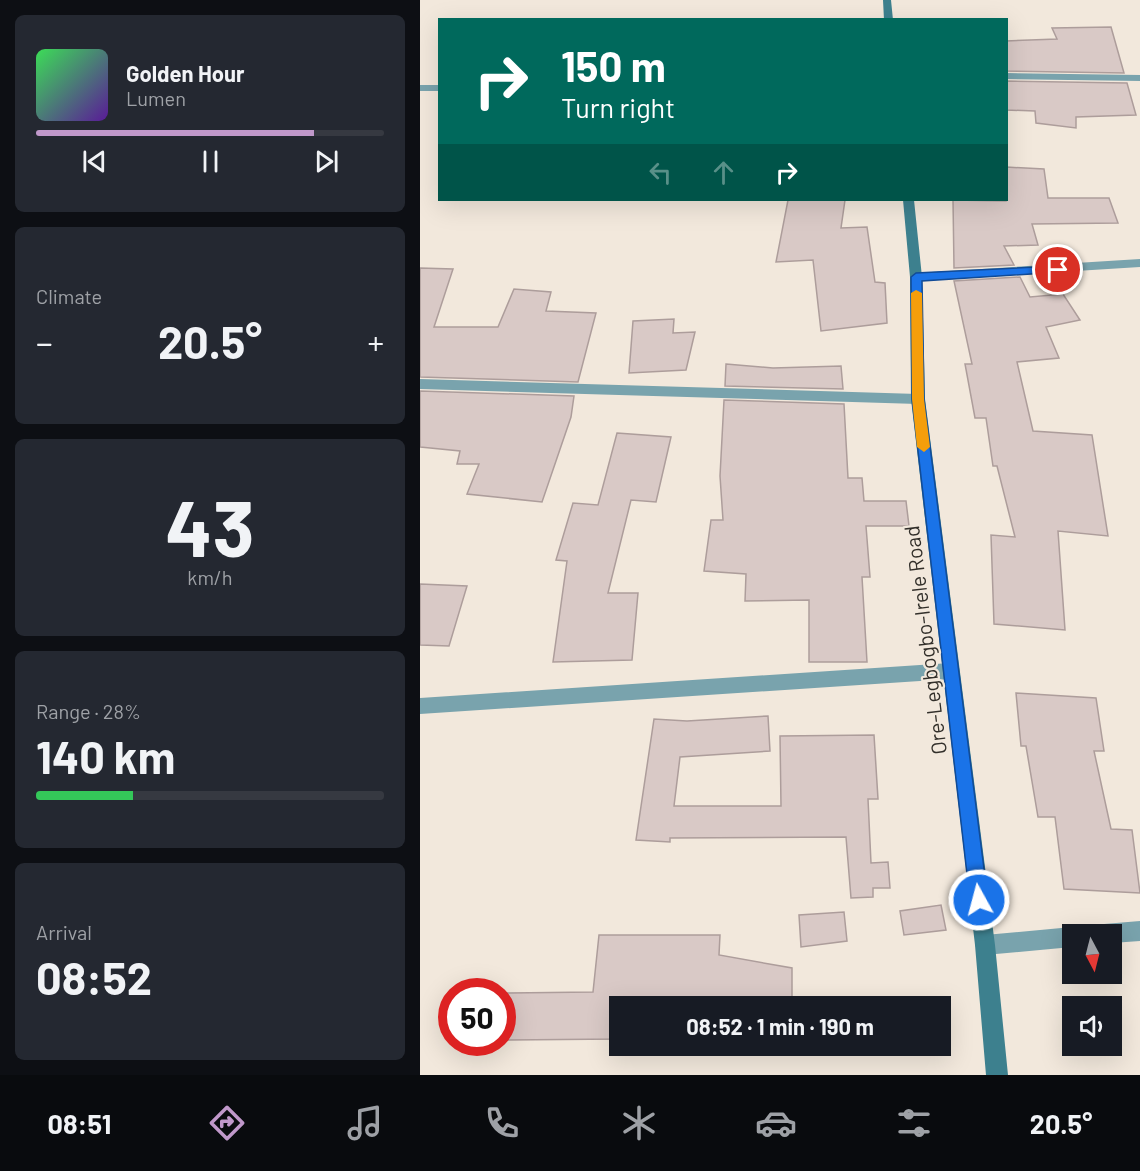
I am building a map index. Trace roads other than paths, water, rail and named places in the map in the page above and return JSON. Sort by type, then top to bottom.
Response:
[{"type":"main road","points":[[887,0],[889,18]]},
{"type":"main road","name":"Ore-Legbogbo-Irele Road","points":[[908,201],[916,277],[918,399],[984,945],[996,1075]]},
{"type":"street","points":[[1008,76],[1140,78]]},
{"type":"street","points":[[420,88],[438,88]]},
{"type":"street","points":[[916,277],[1140,263]]},
{"type":"street","points":[[420,384],[918,399]]},
{"type":"street","points":[[420,706],[950,671]]},
{"type":"street","points":[[1122,932],[1140,931]]},
{"type":"street","points":[[984,945],[1062,938]]}]
